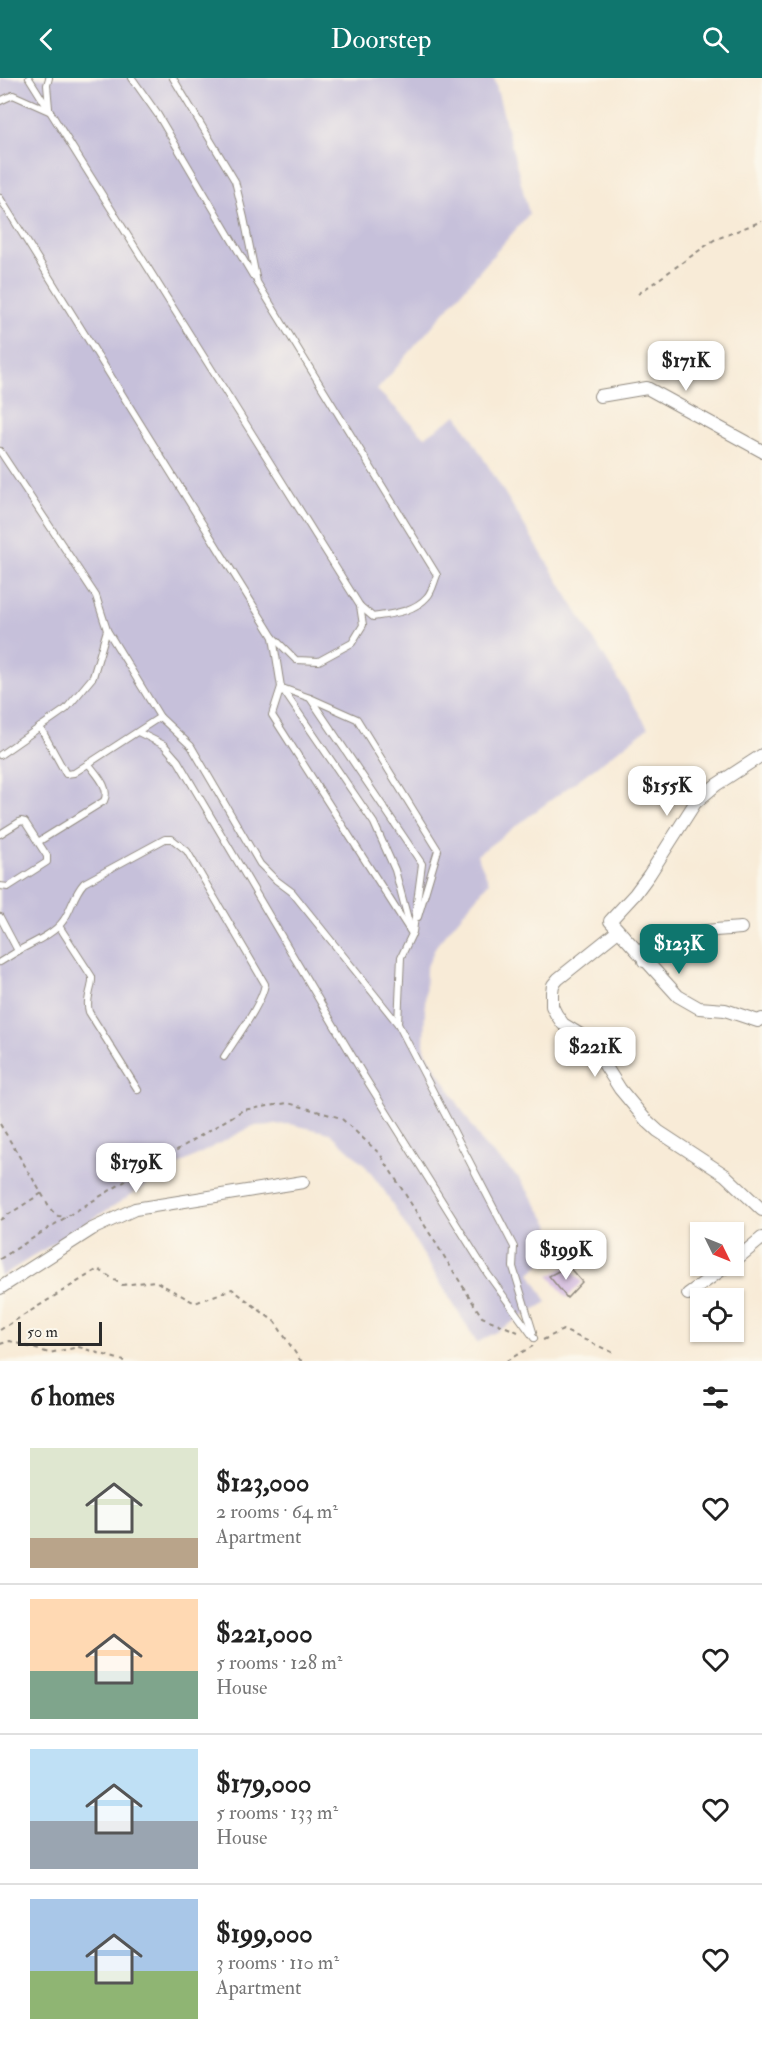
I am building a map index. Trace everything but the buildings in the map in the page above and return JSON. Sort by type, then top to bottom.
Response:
[{"type":"street","points":[[600,396],[647,387],[762,451]]},
{"type":"street","points":[[762,755],[717,784],[688,811],[649,875],[610,921],[678,996],[699,1008],[724,1010],[758,1021],[762,1019]]},
{"type":"street","points":[[644,961],[664,944],[678,937],[693,932],[741,928]]},
{"type":"street","points":[[618,931],[558,979],[553,985],[552,1006],[563,1024],[589,1040],[620,1089],[645,1119],[658,1131],[725,1175],[762,1210]]},
{"type":"street","points":[[0,1288],[92,1229],[135,1209],[303,1182]]},
{"type":"street","points":[[744,1253],[762,1239]]},
{"type":"street","points":[[687,1294],[713,1276]]},
{"type":"lane","points":[[29,78],[360,606],[373,617],[395,614],[414,606],[428,596],[437,575],[257,282],[158,115],[132,78]]},
{"type":"lane","points":[[50,78],[47,85],[50,111]]},
{"type":"lane","points":[[173,78],[235,181],[257,282]]},
{"type":"lane","points":[[0,101],[13,95],[50,111]]},
{"type":"lane","points":[[0,198],[273,638],[296,660],[319,661],[352,643],[363,625],[360,606]]},
{"type":"lane","points":[[0,452],[96,596],[107,630],[160,717],[191,746],[260,864],[276,880],[292,891],[399,1024],[514,1247],[513,1267],[534,1338],[487,1274],[364,1076],[178,761],[164,745],[138,732]]},
{"type":"lane","points":[[0,755],[66,709],[93,677],[107,630]]},
{"type":"lane","points":[[273,638],[281,687],[374,823],[395,870],[412,934]]},
{"type":"lane","points":[[281,687],[357,719],[438,850],[412,934],[401,957],[399,1024]]},
{"type":"lane","points":[[281,687],[272,715],[412,934]]},
{"type":"lane","points":[[310,698],[422,864],[412,934]]},
{"type":"lane","points":[[40,727],[66,774],[74,772],[160,717]]},
{"type":"lane","points":[[38,842],[104,801],[107,796],[106,789],[88,763]]},
{"type":"lane","points":[[0,834],[21,821],[25,822],[47,856],[47,862],[8,887],[0,886]]},
{"type":"lane","points":[[0,962],[59,926],[78,890],[84,884],[165,839],[172,839],[190,855],[265,984],[264,992],[224,1057]]},
{"type":"lane","points":[[0,917],[18,951]]},
{"type":"lane","points":[[59,926],[92,977],[93,983],[87,999],[89,1012],[138,1090]]},
{"type":"path","points":[[638,294],[714,240],[762,221]]},
{"type":"path","points":[[0,1124],[52,1211],[58,1216],[67,1217]]},
{"type":"path","points":[[0,1220],[42,1193]]},
{"type":"path","points":[[0,1330],[98,1269],[122,1285],[155,1281],[195,1303],[232,1289],[275,1322],[300,1360],[303,1361]]},
{"type":"path","points":[[542,1340],[563,1330],[614,1353]]},
{"type":"path","points":[[0,1344],[10,1341],[49,1353],[79,1347],[124,1361]]},
{"type":"path","points":[[506,1361],[533,1346]]},
{"type":"shaded area","points":[[0,78],[494,78],[529,214],[377,390],[425,437],[457,415],[648,728],[477,855],[489,882],[436,946],[426,969],[424,1049],[483,1144],[520,1179],[551,1227],[544,1261],[530,1273],[547,1302],[477,1343],[385,1192],[364,1164],[330,1133],[290,1124],[253,1126],[182,1163],[0,1277]]}]
